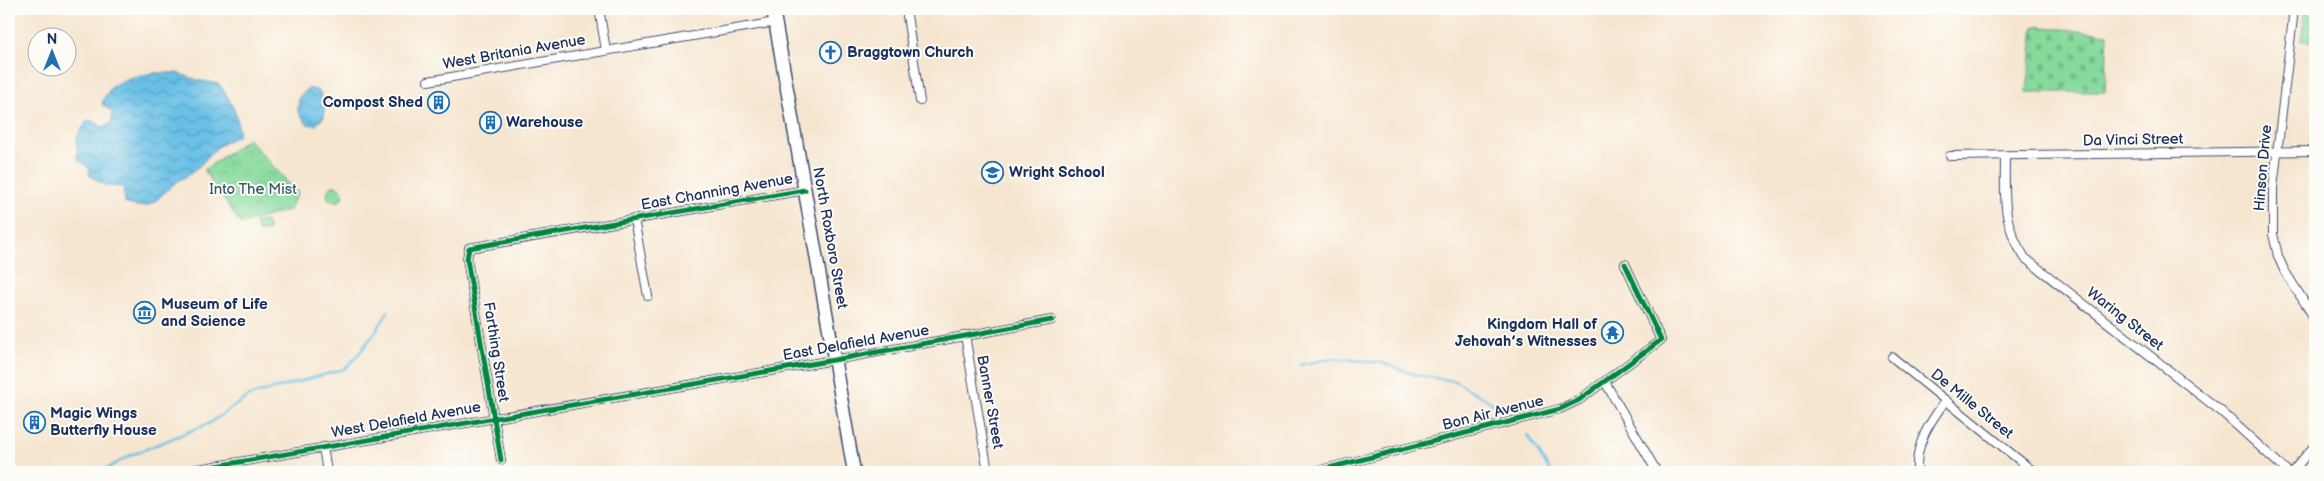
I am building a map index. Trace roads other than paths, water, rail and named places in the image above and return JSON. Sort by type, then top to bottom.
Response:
[{"type":"main road","name":"North Roxboro Street","points":[[773,9],[854,472]]},
{"type":"street","points":[[599,9],[606,50]]},
{"type":"street","points":[[906,9],[920,101]]},
{"type":"street","name":"Hinson Drive","points":[[2294,9],[2272,206],[2275,248],[2284,270],[2315,319]]},
{"type":"street","name":"West Britania Avenue","points":[[428,81],[776,22]]},
{"type":"street","name":"Da Vinci Street","points":[[1950,156],[2315,151]]},
{"type":"street","name":"Waring Street","points":[[2005,156],[2007,222],[2016,245],[2025,258],[2222,412],[2288,472]]},
{"type":"street","name":"East Channing Avenue","points":[[470,248],[805,190]]},
{"type":"street","points":[[634,219],[648,296]]},
{"type":"street","name":"Farthing Street","points":[[470,248],[467,259],[501,460]]},
{"type":"street","name":"Bon Air Avenue","points":[[1313,472],[1560,409],[1579,400],[1661,340],[1625,264]]},
{"type":"street","name":"East Delafield Avenue","points":[[664,389],[1052,320]]},
{"type":"street","name":"Banner Street","points":[[965,335],[988,472]]},
{"type":"street","name":"De Mille Street","points":[[1892,357],[2034,472]]},
{"type":"street","points":[[1605,382],[1657,472]]},
{"type":"street","name":"West Delafield Avenue","points":[[181,472],[664,389]]},
{"type":"street","points":[[1917,472],[1919,445],[1925,432],[1946,400]]},
{"type":"street","points":[[2292,472],[2315,444]]},
{"type":"street","points":[[323,447],[328,472]]},
{"type":"water","points":[[155,73],[177,73],[201,81],[219,84],[236,115],[238,136],[216,148],[197,168],[176,182],[152,203],[134,206],[125,203],[123,187],[106,186],[89,175],[90,169],[77,158],[77,137],[87,121],[93,121],[103,127],[111,123],[112,112],[102,104],[105,96],[116,84],[123,80]]},
{"type":"water","points":[[309,88],[319,91],[326,103],[324,117],[316,125],[307,124],[298,112],[299,97]]},
{"type":"waterway","points":[[101,472],[129,456],[210,423],[249,396],[344,369],[368,342],[388,311]]},
{"type":"waterway","points":[[1301,365],[1331,358],[1383,363],[1416,375],[1455,381],[1507,413]]},
{"type":"waterway","points":[[1527,435],[1551,472]]},
{"type":"place","name":"Braggtown Church","points":[[831,52]]},
{"type":"place","name":"Compost Shed","points":[[439,102]]},
{"type":"place","name":"Warehouse","points":[[490,122]]},
{"type":"place","name":"Wright School","points":[[993,172]]},
{"type":"place","name":"Museum of Life and Science","points":[[145,313]]},
{"type":"place","name":"Kingdom Hall of Jehovah’s Witnesses","points":[[1613,333]]},
{"type":"place","name":"Magic Wings Butterfly House","points":[[34,422]]},
{"type":"park label","name":"Into The Mist","points":[[253,189]]}]
